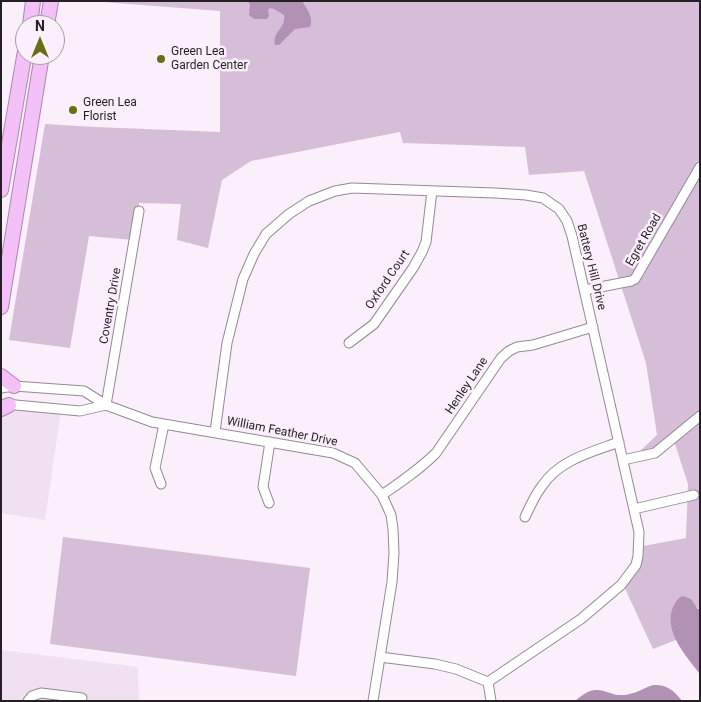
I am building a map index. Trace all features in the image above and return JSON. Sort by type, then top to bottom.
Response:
[{"type":"highway","points":[[32,15],[34,1]]},
{"type":"highway","points":[[49,15],[51,1]]},
{"type":"highway","points":[[1,190],[22,65]]},
{"type":"highway","points":[[1,307],[41,65]]},
{"type":"highway","points":[[1,376],[7,387]]},
{"type":"street","name":"Egret Road","points":[[585,290],[636,279],[700,167]]},
{"type":"street","name":"Battery Hill Drive","points":[[214,432],[227,343],[243,279],[254,254],[266,234],[289,214],[309,201],[335,191],[352,188],[526,195],[543,198],[559,209],[567,221],[572,236],[585,290],[639,532],[638,556],[636,565],[621,585],[581,619],[488,682]]},
{"type":"street","name":"Oxford Court","points":[[349,343],[374,324],[422,252],[426,242],[432,191]]},
{"type":"street","name":"Coventry Drive","points":[[106,405],[139,211]]},
{"type":"street","name":"Henley Lane","points":[[382,495],[427,462],[436,452],[501,358],[509,351],[517,347],[593,327]]},
{"type":"street","name":"William Feather Drive","points":[[7,387],[84,391],[106,405],[152,422],[333,453],[355,463],[382,495],[391,515],[393,529],[392,582],[373,701]]},
{"type":"street","points":[[4,405],[80,412],[106,405]]},
{"type":"street","points":[[623,460],[655,454],[700,416]]},
{"type":"street","points":[[162,484],[156,468],[164,424]]},
{"type":"street","points":[[269,503],[263,487],[270,442]]},
{"type":"street","points":[[525,517],[542,486],[559,468],[569,461],[619,442]]},
{"type":"street","points":[[634,509],[694,495]]},
{"type":"street","points":[[380,657],[435,664],[456,669],[488,682],[491,701]]},
{"type":"street","points":[[28,701],[32,696],[41,693],[82,698]]},
{"type":"shaded area","points":[[90,1],[700,1],[700,609],[680,597],[676,640],[653,649],[622,582],[638,547],[686,538],[688,484],[675,444],[638,453],[657,435],[646,363],[584,171],[529,175],[525,147],[403,143],[400,132],[251,161],[222,180],[208,248],[177,240],[181,204],[139,203],[133,240],[89,236],[70,348],[9,340],[45,124],[220,132],[220,11]]},
{"type":"shaded area","points":[[248,1],[302,1],[311,17],[310,27],[295,29],[279,45],[275,45],[275,36],[283,24],[284,15],[270,8],[267,19],[254,19],[249,15],[250,5]]},
{"type":"shaded area","points":[[9,405],[61,410],[45,520],[1,513],[1,409]]},
{"type":"shaded area","points":[[63,537],[310,568],[296,676],[50,644]]},
{"type":"shaded area","points":[[683,596],[691,599],[700,610],[700,674],[677,643],[671,625],[673,607],[678,599]]},
{"type":"shaded area","points":[[1,650],[138,667],[139,701],[1,701]]},
{"type":"shaded area","points":[[653,685],[669,689],[682,701],[575,701],[593,690],[627,695]]},
{"type":"place","name":"Green Lea Garden Center","points":[[161,59]]},
{"type":"place","name":"Green Lea Florist","points":[[73,110]]}]
